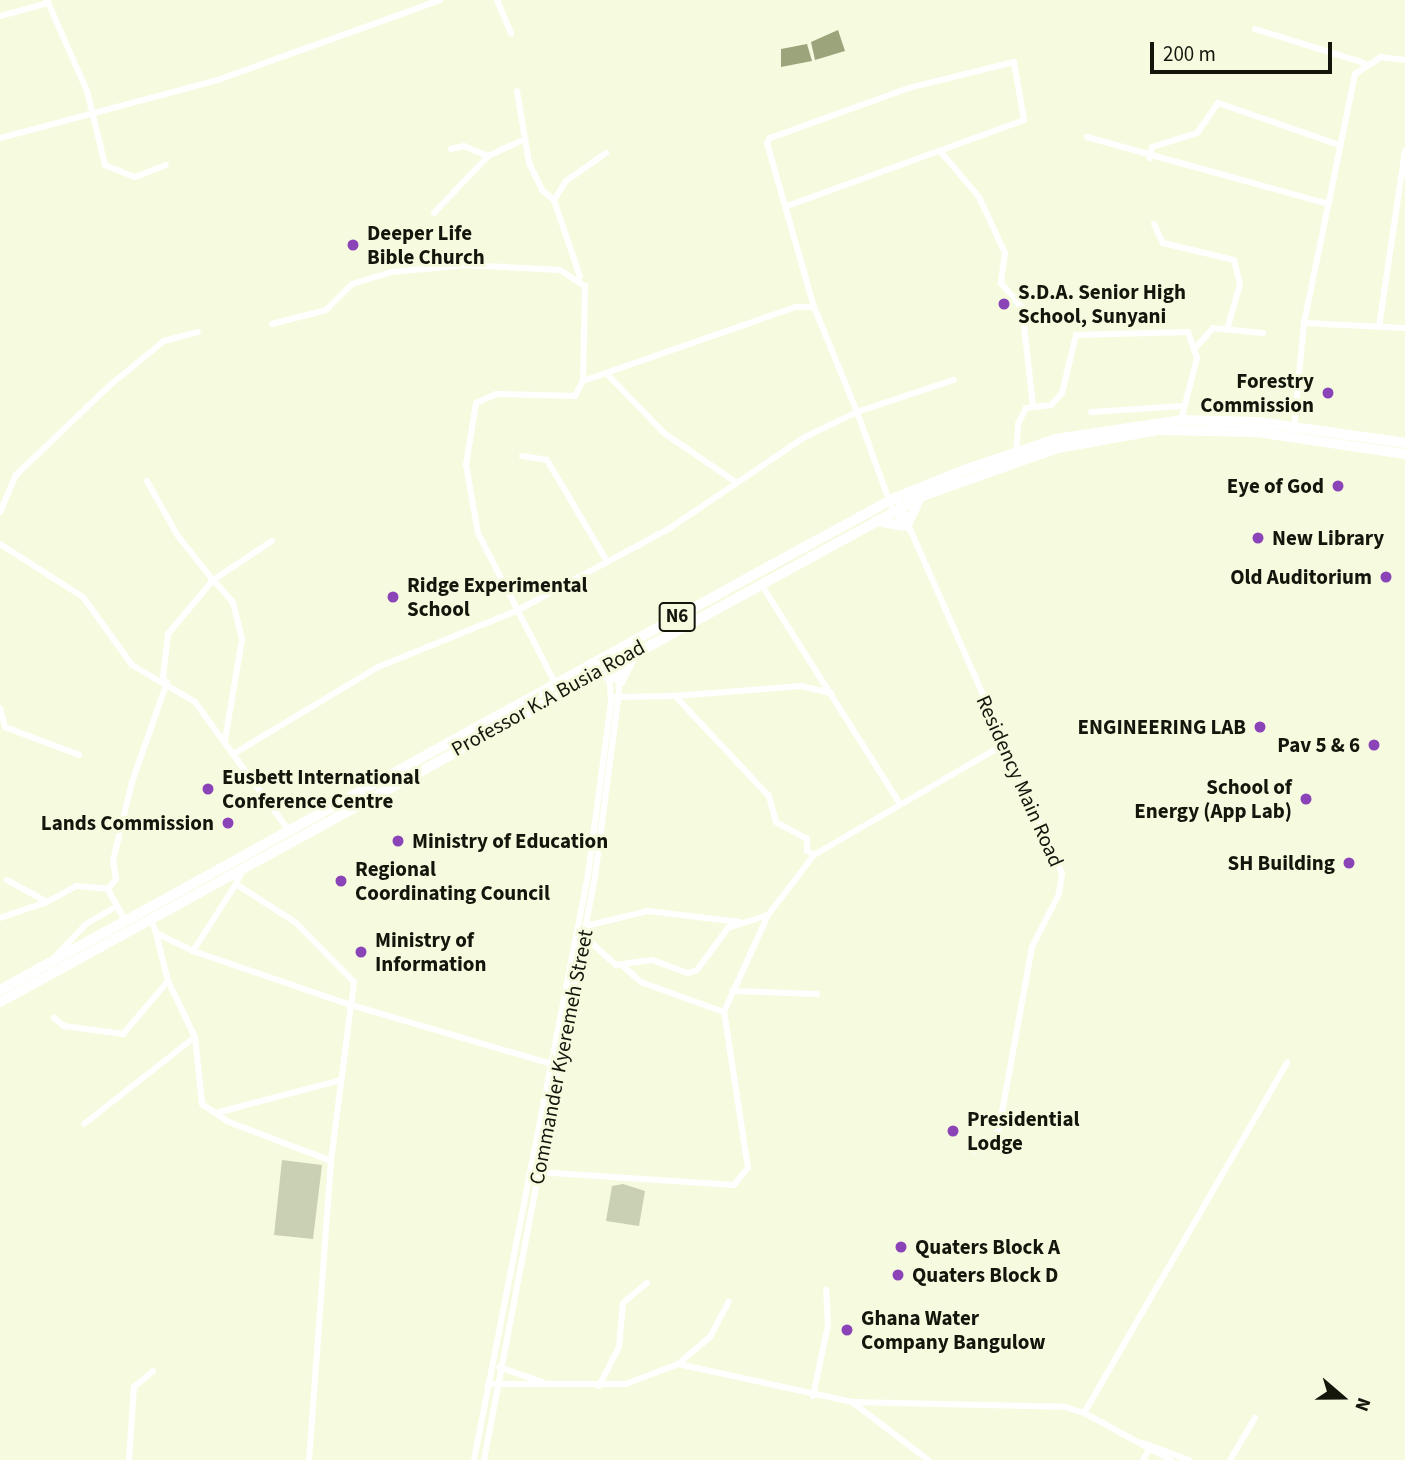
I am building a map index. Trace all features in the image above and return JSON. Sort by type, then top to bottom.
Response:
[{"type":"main road","name":"Professor K.A Busia Road","points":[[0,1002],[151,919],[289,831],[595,672],[612,658],[896,504],[1030,452],[1181,420],[1294,427],[1405,443]]},
{"type":"main road","name":"Professor K.A Busia Road","points":[[1030,452],[1091,440],[1180,429],[1277,434],[1405,454]]},
{"type":"main road","name":"Professor K.A Busia Road","points":[[0,990],[240,864],[489,725],[555,683],[637,649],[896,504],[925,495],[1016,457]]},
{"type":"main road","points":[[868,522],[906,526],[925,495]]},
{"type":"main road","points":[[595,672],[616,680],[637,649]]},
{"type":"street","points":[[0,138],[218,80],[440,0]]},
{"type":"street","points":[[497,0],[511,33]]},
{"type":"street","points":[[0,16],[48,2],[87,91],[88,115],[109,170],[135,177],[166,165]]},
{"type":"street","points":[[1255,29],[1364,63]]},
{"type":"street","points":[[1294,427],[1304,323],[1355,74],[1364,63],[1381,57],[1405,60]]},
{"type":"street","points":[[787,206],[1024,120],[1014,62],[780,131],[767,143],[814,307],[857,412]]},
{"type":"street","points":[[517,91],[525,138],[537,182],[554,200],[580,277],[583,381],[572,397],[496,394],[475,403],[471,413],[466,465],[478,533],[555,683]]},
{"type":"street","points":[[1150,158],[1152,147],[1197,133],[1218,103],[1339,145]]},
{"type":"street","points":[[1087,137],[1150,158],[1328,204]]},
{"type":"street","points":[[434,213],[488,156],[525,138]]},
{"type":"street","points":[[451,149],[464,146],[488,156]]},
{"type":"street","points":[[1379,327],[1405,151]]},
{"type":"street","points":[[941,152],[979,197],[1005,253],[1001,283],[1022,308],[1033,406]]},
{"type":"street","points":[[554,200],[566,181],[606,153]]},
{"type":"street","points":[[1154,224],[1163,243],[1234,260],[1240,284],[1228,326]]},
{"type":"street","points":[[272,324],[326,310],[352,284],[425,266],[560,270],[580,277]]},
{"type":"street","points":[[583,381],[609,376],[770,312],[814,307]]},
{"type":"street","points":[[1304,323],[1405,328]]},
{"type":"street","points":[[1181,420],[1196,346],[1206,331],[1228,326],[1263,333]]},
{"type":"street","points":[[1016,457],[1017,424],[1033,406],[1051,405],[1062,393],[1076,335],[1178,329],[1188,331],[1196,346]]},
{"type":"street","points":[[0,512],[16,475],[109,386],[164,341],[198,332]]},
{"type":"street","points":[[609,376],[664,433],[737,483]]},
{"type":"street","points":[[235,753],[424,643],[516,611],[605,558],[670,528],[805,437],[857,412],[954,380]]},
{"type":"street","points":[[1091,412],[1183,406]]},
{"type":"street","name":"Residency Main Road","points":[[857,412],[888,488],[1004,744],[1062,883],[1032,947],[999,1128],[993,1141],[974,1151]]},
{"type":"street","points":[[522,456],[547,460],[605,558]]},
{"type":"street","points":[[147,481],[183,544],[233,602],[242,639],[225,740]]},
{"type":"street","points":[[108,889],[116,879],[113,860],[132,782],[165,680],[168,634],[213,580],[272,541]]},
{"type":"street","points":[[0,544],[83,597],[132,665],[165,680],[195,702],[235,753],[289,831]]},
{"type":"street","points":[[760,582],[899,802]]},
{"type":"street","name":"Commander Kyeremeh Street","points":[[474,1460],[492,1366],[562,1067],[586,926],[615,697],[616,680],[612,658]]},
{"type":"street","points":[[615,697],[675,696],[802,686],[831,693]]},
{"type":"street","points":[[675,696],[769,796],[776,822],[807,839],[807,851],[814,855]]},
{"type":"street","name":"Commander Kyeremeh Street","points":[[484,1460],[537,1172],[615,697]]},
{"type":"street","points":[[0,708],[5,727],[79,755]]},
{"type":"street","points":[[537,1172],[734,1185],[748,1168],[724,1012],[768,915],[814,855],[899,802],[1004,744]]},
{"type":"street","points":[[193,951],[236,884],[240,864]]},
{"type":"street","points":[[8,880],[47,902]]},
{"type":"street","points":[[236,884],[295,922],[352,980],[331,1161],[309,1460]]},
{"type":"street","points":[[0,918],[47,902],[76,886],[108,889]]},
{"type":"street","points":[[108,889],[126,922]]},
{"type":"street","points":[[52,963],[63,943],[117,906]]},
{"type":"street","points":[[586,926],[648,911],[739,922],[768,915]]},
{"type":"street","points":[[151,919],[168,981],[195,1037],[196,1093],[214,1114],[331,1161]]},
{"type":"street","points":[[623,966],[652,960],[697,970],[712,942],[739,922]]},
{"type":"street","points":[[156,933],[193,951],[351,1005],[562,1067]]},
{"type":"street","points":[[584,935],[590,948],[623,966],[640,982],[724,1012]]},
{"type":"street","points":[[54,1018],[64,1026],[123,1034],[168,981]]},
{"type":"street","points":[[732,991],[817,994]]},
{"type":"street","points":[[84,1124],[195,1037]]},
{"type":"street","points":[[1084,1413],[1287,1063]]},
{"type":"street","points":[[214,1114],[341,1080]]},
{"type":"street","points":[[599,1386],[619,1348],[623,1303],[647,1283]]},
{"type":"street","points":[[813,1396],[828,1325],[826,1290]]},
{"type":"street","points":[[488,1384],[626,1384],[678,1364],[710,1337],[729,1302]]},
{"type":"street","points":[[678,1364],[813,1396],[852,1402],[1065,1407],[1084,1413],[1138,1442],[1189,1460]]},
{"type":"street","points":[[492,1366],[547,1383]]},
{"type":"street","points":[[129,1460],[134,1387],[153,1371]]},
{"type":"street","points":[[852,1402],[928,1460]]},
{"type":"street","points":[[1230,1460],[1255,1418]]},
{"type":"street","points":[[1143,1460],[1151,1446]]},
{"type":"street","points":[[1151,1446],[1171,1460]]},
{"type":"shaded area","points":[[838,30],[845,51],[815,60],[811,42]]},
{"type":"shaded area","points":[[807,44],[812,61],[781,67],[781,49]]},
{"type":"shaded area","points":[[282,1160],[322,1165],[313,1239],[274,1235]]},
{"type":"shaded area","points":[[623,1184],[645,1191],[639,1226],[606,1221],[612,1186]]},
{"type":"place","name":"Deeper Life Bible Church","points":[[353,245]]},
{"type":"place","name":"S.D.A. Senior High School, Sunyani","points":[[1004,304]]},
{"type":"place","name":"Forestry Commission","points":[[1328,393]]},
{"type":"place","name":"Eye of God","points":[[1338,486]]},
{"type":"place","name":"New Library","points":[[1258,538]]},
{"type":"place","name":"Old Auditorium","points":[[1386,577]]},
{"type":"place","name":"Ridge Experimental School","points":[[393,597]]},
{"type":"place","name":"ENGINEERING LAB","points":[[1260,727]]},
{"type":"place","name":"Pav 5 & 6","points":[[1374,745]]},
{"type":"place","name":"Eusbett International Conference Centre","points":[[208,789]]},
{"type":"place","name":"School of Energy (App Lab)","points":[[1306,799]]},
{"type":"place","name":"Lands Commission","points":[[228,823]]},
{"type":"place","name":"Ministry of Education","points":[[398,841]]},
{"type":"place","name":"SH Building","points":[[1349,863]]},
{"type":"place","name":"Regional Coordinating Council","points":[[341,881]]},
{"type":"place","name":"Ministry of Information","points":[[361,952]]},
{"type":"place","name":"Presidential Lodge","points":[[953,1131]]},
{"type":"place","name":"Quaters Block A","points":[[901,1247]]},
{"type":"place","name":"Quaters Block D","points":[[898,1275]]},
{"type":"place","name":"Ghana Water Company Bangulow","points":[[847,1330]]}]
